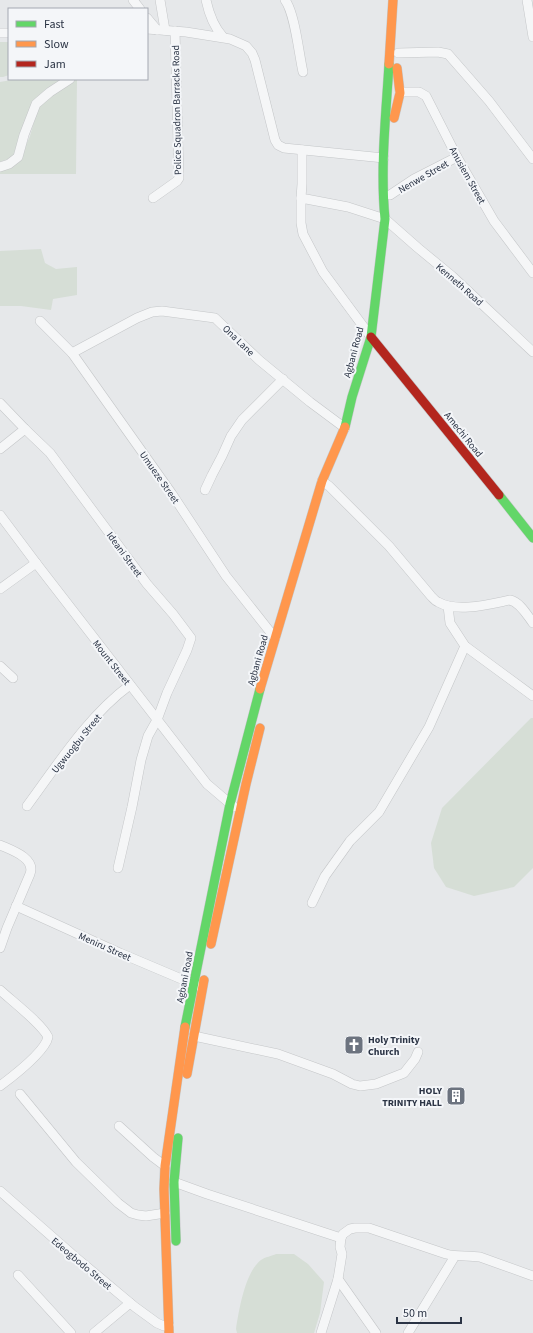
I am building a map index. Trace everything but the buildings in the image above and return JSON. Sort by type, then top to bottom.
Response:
[{"type":"main road","name":"Agbani Road","points":[[271,683],[326,483],[335,473],[377,345],[384,294],[387,221],[383,200],[384,158],[393,0]]},
{"type":"main road","name":"Agbani Road","points":[[169,1329],[165,1166],[182,1040],[230,804],[274,638],[345,428],[352,397],[371,337],[390,195],[394,112],[400,92],[397,74],[400,0]]},
{"type":"main road","name":"Amechi Road","points":[[371,337],[533,538]]},
{"type":"main road","name":"Agbani Road","points":[[209,957],[262,719]]},
{"type":"main road","name":"Agbani Road","points":[[176,1254],[174,1182],[180,1111],[206,972]]},
{"type":"street","points":[[133,0],[139,8]]},
{"type":"street","points":[[160,0],[161,30]]},
{"type":"street","points":[[206,0],[213,24],[223,37]]},
{"type":"street","points":[[285,0],[288,4],[292,17],[303,72]]},
{"type":"street","points":[[527,0],[533,37]]},
{"type":"street","points":[[148,19],[161,30]]},
{"type":"street","points":[[148,29],[175,31]]},
{"type":"street","name":"Police Squadron Barracks Road","points":[[153,198],[177,181],[178,178],[175,31],[230,39],[242,44],[252,53],[276,143],[278,145],[284,148],[384,158]]},
{"type":"street","points":[[398,53],[438,52],[448,54],[489,101],[533,159]]},
{"type":"street","points":[[0,167],[9,164],[18,157],[24,135],[36,104],[50,92],[68,80]]},
{"type":"street","name":"Anusiem Street","points":[[400,92],[419,92],[426,96],[457,157],[494,221],[533,273]]},
{"type":"street","points":[[302,150],[301,223],[304,234],[323,272],[371,337]]},
{"type":"street","name":"Nenwe Street","points":[[390,195],[414,179],[457,157]]},
{"type":"street","points":[[301,198],[348,207],[387,221]]},
{"type":"street","name":"Kenneth Road","points":[[387,221],[452,276],[533,352]]},
{"type":"street","name":"Ona Lane","points":[[72,353],[145,314],[162,311],[213,318],[218,320],[235,338],[283,380],[345,428]]},
{"type":"street","name":"Umueze Street","points":[[40,321],[72,353],[172,494],[226,576],[274,638]]},
{"type":"street","points":[[205,490],[231,436],[242,420],[283,380]]},
{"type":"street","name":"Ideani Street","points":[[0,403],[50,453],[147,584],[190,636],[191,640],[167,693],[157,720]]},
{"type":"street","points":[[0,449],[25,429]]},
{"type":"street","points":[[326,483],[390,546],[431,596],[438,602],[459,608],[510,600],[518,603],[533,623]]},
{"type":"street","name":"Mount Street","points":[[0,515],[207,784],[240,813]]},
{"type":"street","points":[[0,589],[36,563]]},
{"type":"street","points":[[448,606],[450,623],[465,646],[533,696]]},
{"type":"street","points":[[312,903],[325,876],[350,841],[379,812],[429,727],[465,646]]},
{"type":"street","points":[[0,666],[13,678]]},
{"type":"street","name":"Ugwuogbu Street","points":[[27,806],[71,746],[104,708],[130,685]]},
{"type":"street","points":[[118,868],[141,760],[148,736],[157,720]]},
{"type":"street","points":[[0,845],[26,859],[31,868],[30,874],[0,945]]},
{"type":"street","name":"Meniru Street","points":[[16,906],[120,953],[203,987]]},
{"type":"street","points":[[0,990],[34,1021],[48,1037],[44,1046],[26,1064],[0,1086]]},
{"type":"street","points":[[194,1036],[278,1054],[333,1074],[352,1084],[360,1086],[376,1084],[404,1073],[415,1059],[418,1052]]},
{"type":"street","points":[[20,1094],[76,1162],[118,1203],[131,1213],[138,1215],[146,1216],[165,1213]]},
{"type":"street","points":[[119,1126],[165,1166]]},
{"type":"street","points":[[174,1182],[341,1238]]},
{"type":"street","name":"Edeogbodo Street","points":[[0,1191],[130,1303],[157,1323],[169,1329]]},
{"type":"street","points":[[321,1333],[338,1279],[342,1254],[340,1247],[341,1238],[343,1234],[350,1229],[369,1228],[446,1254],[454,1256],[480,1257],[533,1276]]},
{"type":"street","points":[[408,1333],[454,1256]]},
{"type":"street","points":[[18,1275],[70,1333]]},
{"type":"street","points":[[338,1279],[376,1333]]},
{"type":"street","points":[[94,1333],[130,1303]]},
{"type":"shaded area","points":[[0,42],[8,42],[8,75],[0,77]]},
{"type":"shaded area","points":[[11,80],[62,80],[35,99],[13,157],[0,162],[0,82]]},
{"type":"shaded area","points":[[77,80],[76,174],[0,174],[0,169],[19,160],[30,136],[38,108],[47,94]]},
{"type":"shaded area","points":[[41,249],[45,263],[56,269],[77,267],[77,295],[53,299],[51,310],[21,306],[0,306],[0,251]]},
{"type":"shaded area","points":[[531,718],[533,718],[533,868],[514,887],[474,896],[446,887],[434,868],[431,843],[442,808]]},
{"type":"shaded area","points":[[276,1254],[294,1254],[308,1264],[324,1282],[320,1313],[314,1333],[237,1333],[236,1329],[241,1302],[251,1273],[261,1260]]},
{"type":"traffic: fast","points":[[345,427],[352,397],[371,337],[385,219],[383,161],[389,64]]},
{"type":"traffic: fast","points":[[499,495],[533,538]]},
{"type":"traffic: fast","points":[[185,1027],[230,804],[260,689]]},
{"type":"traffic: fast","points":[[176,1241],[174,1182],[178,1138]]},
{"type":"traffic: slow","points":[[389,64],[393,0]]},
{"type":"traffic: slow","points":[[394,118],[400,93],[397,68]]},
{"type":"traffic: slow","points":[[260,689],[322,481],[345,427]]},
{"type":"traffic: slow","points":[[211,944],[246,784],[260,728]]},
{"type":"traffic: slow","points":[[187,1074],[204,980]]},
{"type":"traffic: slow","points":[[169,1333],[164,1189],[165,1166],[185,1027]]},
{"type":"traffic: jam","points":[[371,337],[499,495]]},
{"type":"place","name":"Holy Trinity Church","points":[[354,1045]]},
{"type":"place","name":"HOLY TRINITY HALL","points":[[456,1096]]}]
